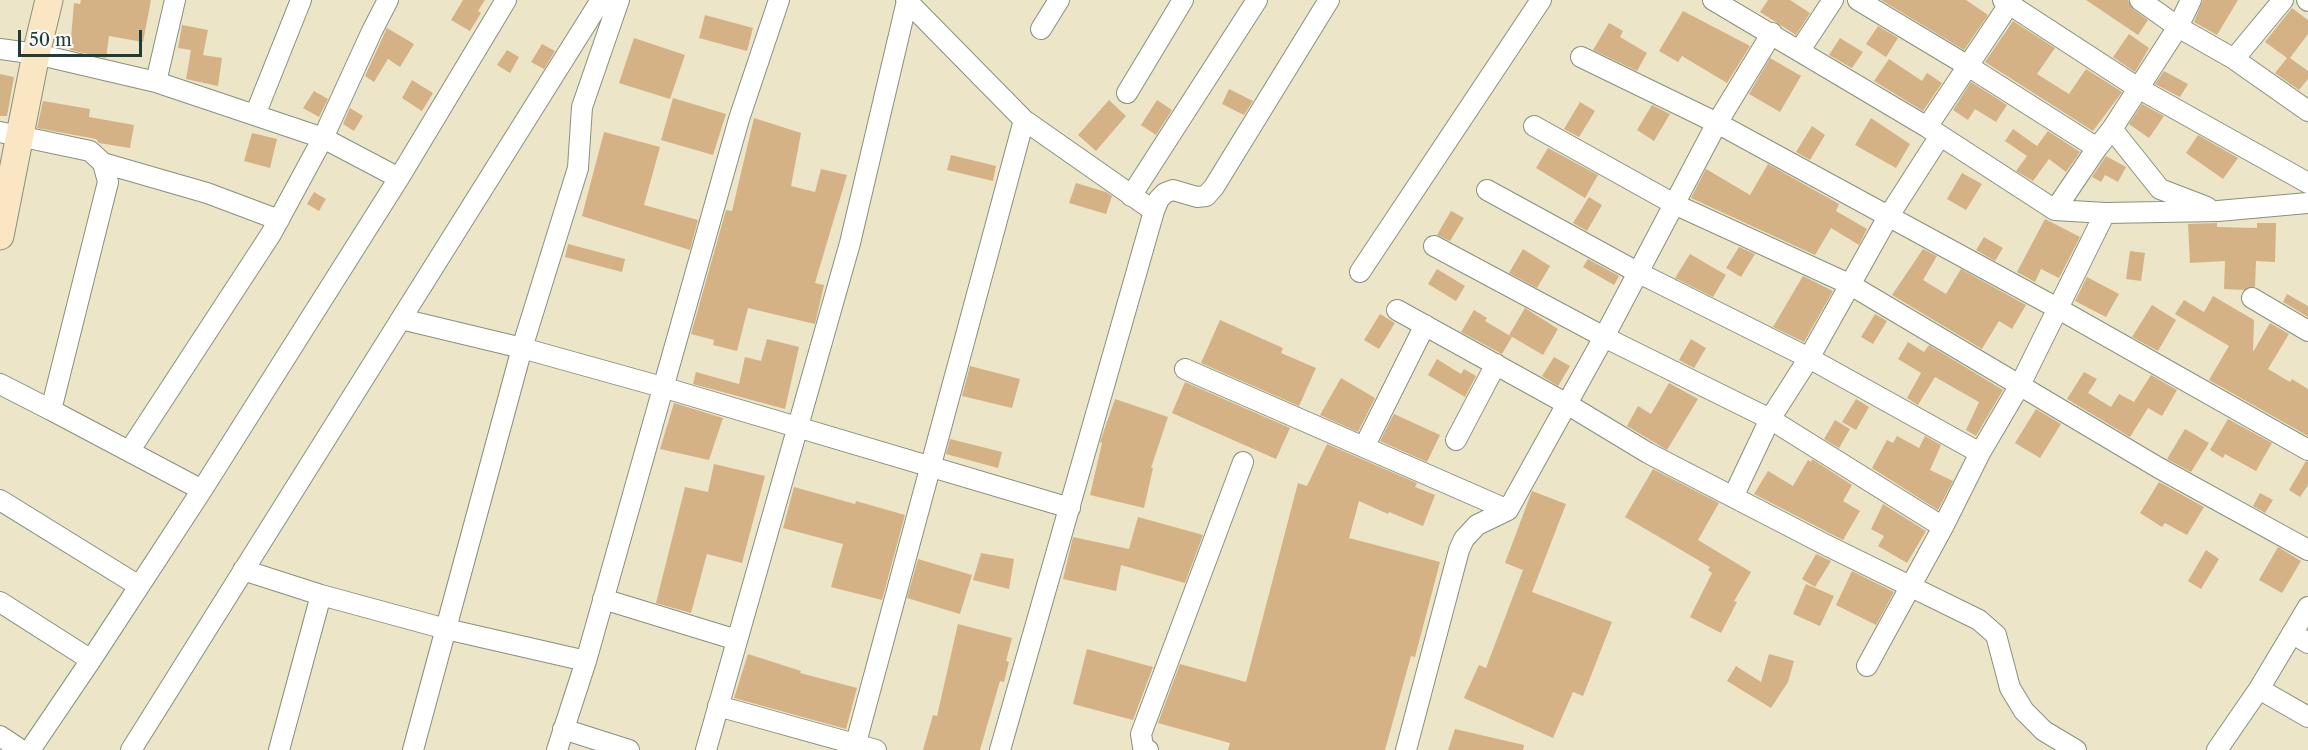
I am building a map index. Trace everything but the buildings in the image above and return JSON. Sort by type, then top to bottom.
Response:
[{"type":"street","points":[[0,236],[10,134],[36,54],[49,0]]},
{"type":"street","points":[[156,82],[176,0]]},
{"type":"street","points":[[255,115],[301,0]]},
{"type":"street","points":[[130,450],[279,220],[323,138],[388,0]]},
{"type":"street","points":[[30,750],[202,490],[399,178],[506,0]]},
{"type":"street","points":[[131,750],[601,0]]},
{"type":"street","points":[[413,750],[522,348],[578,168],[582,107],[619,0]]},
{"type":"street","points":[[557,750],[586,661],[738,119],[779,0]]},
{"type":"street","points":[[1041,29],[1059,0]]},
{"type":"street","points":[[1127,93],[1183,0]]},
{"type":"street","points":[[1131,196],[1257,0]]},
{"type":"street","points":[[1000,750],[1159,199],[1165,193],[1173,190],[1197,197],[1206,196],[1214,187],[1329,0]]},
{"type":"street","points":[[1360,272],[1541,0]]},
{"type":"street","points":[[1713,0],[1934,131],[2055,210],[2105,213],[2218,211],[2308,203]]},
{"type":"street","points":[[1800,50],[1833,0]]},
{"type":"street","points":[[1858,0],[2097,148]]},
{"type":"street","points":[[2140,0],[2178,27],[2234,59],[2308,111]]},
{"type":"street","points":[[2055,210],[2112,129],[2178,27],[2191,0]]},
{"type":"street","points":[[2234,59],[2283,0]]},
{"type":"street","points":[[907,1],[1024,120],[1154,211]]},
{"type":"street","points":[[706,750],[850,243],[907,1]]},
{"type":"street","points":[[1733,497],[1770,419],[1809,358],[1888,217],[1968,66],[2008,1],[2138,88],[2308,183]]},
{"type":"street","points":[[1406,750],[1464,538],[1477,525],[1508,510],[1604,338],[1717,123],[1772,33]]},
{"type":"street","points":[[0,49],[36,54],[156,82],[323,138],[399,178]]},
{"type":"street","points":[[1581,57],[1717,123],[2057,308],[2308,450]]},
{"type":"street","points":[[855,747],[1024,120]]},
{"type":"street","points":[[1534,126],[1674,204],[1849,284],[2159,468],[2308,550]]},
{"type":"street","points":[[2112,129],[2160,189],[2218,211]]},
{"type":"street","points":[[10,134],[90,151],[104,163],[207,193],[279,220]]},
{"type":"street","points":[[51,410],[108,182],[104,163]]},
{"type":"street","points":[[1487,190],[1637,272],[1809,358],[1980,453]]},
{"type":"street","points":[[1867,666],[1943,527],[1980,453],[2020,385],[2105,213]]},
{"type":"street","points":[[1434,246],[1604,338],[1770,419],[1943,527]]},
{"type":"street","points":[[2252,298],[2308,331]]},
{"type":"street","points":[[1397,310],[1567,404],[1648,453],[1824,544],[1979,620],[1996,635],[2010,688],[2024,711],[2044,731],[2076,750]]},
{"type":"street","points":[[401,319],[522,348],[662,387],[1070,508]]},
{"type":"street","points":[[1364,447],[1425,325]]},
{"type":"street","points":[[1456,440],[1496,364]]},
{"type":"street","points":[[1185,369],[1508,510]]},
{"type":"street","points":[[0,384],[130,450],[202,490]]},
{"type":"street","points":[[1148,750],[1143,747],[1141,734],[1243,462]]},
{"type":"street","points":[[0,500],[139,586]]},
{"type":"street","points":[[243,570],[321,595],[446,629],[586,661]]},
{"type":"street","points":[[279,750],[321,595]]},
{"type":"street","points":[[603,599],[737,640]]},
{"type":"street","points":[[0,602],[91,660]]},
{"type":"street","points":[[2217,750],[2259,689],[2300,638],[2308,607]]},
{"type":"street","points":[[2259,689],[2308,717]]},
{"type":"street","points":[[718,706],[855,747],[876,750]]},
{"type":"street","points":[[563,729],[629,750]]},
{"type":"street","points":[[0,736],[21,750]]}]
